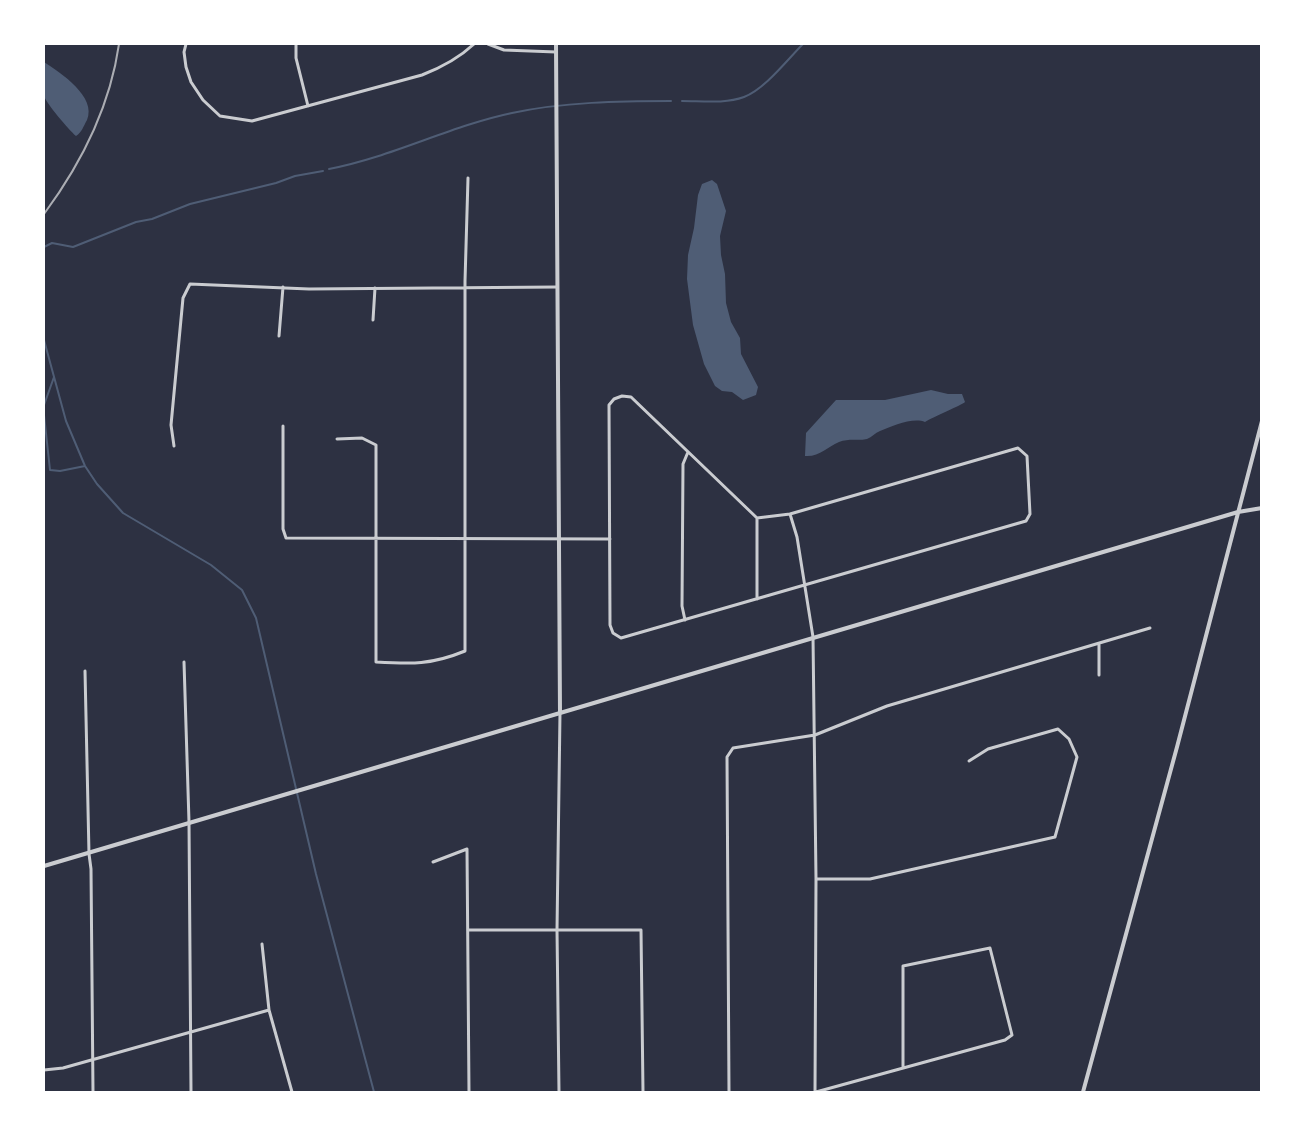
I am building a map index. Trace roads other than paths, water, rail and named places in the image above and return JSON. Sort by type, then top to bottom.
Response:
[{"type":"street","points":[[186,44],[184,52],[186,67],[191,82],[203,100],[220,116],[252,121],[422,75],[436,69],[474,44]]},
{"type":"street","points":[[296,44],[308,106]]},
{"type":"street","points":[[488,44],[504,50],[556,52]]},
{"type":"street","points":[[556,44],[560,713],[557,930],[559,1092]]},
{"type":"street","points":[[336,439],[362,438],[376,445],[376,662],[420,664],[465,651],[468,178]]},
{"type":"street","points":[[174,446],[171,425],[183,298],[190,284],[309,289],[557,287]]},
{"type":"street","points":[[279,336],[283,287]]},
{"type":"street","points":[[373,320],[375,288]]},
{"type":"street","points":[[757,518],[790,514],[1018,448],[1027,456],[1030,514],[1026,521],[805,586],[621,638],[613,633],[610,625],[609,405],[614,399],[622,396],[631,397],[757,518],[757,599]]},
{"type":"street","points":[[1083,1092],[1262,422]]},
{"type":"street","points":[[284,426],[283,529],[286,538],[609,539]]},
{"type":"street","points":[[685,620],[682,606],[683,464],[688,452]]},
{"type":"street","points":[[44,866],[813,637],[1238,512],[1262,507]]},
{"type":"street","points":[[790,514],[813,637],[816,1092],[1005,1040],[1012,1035],[990,948],[903,966],[903,1068]]},
{"type":"street","points":[[729,1092],[728,757],[733,748],[815,735],[887,706],[1150,628]]},
{"type":"street","points":[[1099,644],[1099,675]]},
{"type":"street","points":[[184,662],[189,822],[191,1092]]},
{"type":"street","points":[[85,671],[91,869],[93,1092]]},
{"type":"street","points":[[816,879],[870,879],[1055,837],[1077,757],[1069,739],[1058,729],[988,749],[969,761]]},
{"type":"street","points":[[433,862],[467,849],[469,1092]]},
{"type":"street","points":[[468,930],[641,930],[643,1092]]},
{"type":"street","points":[[262,944],[269,1010],[292,1092]]},
{"type":"street","points":[[44,1070],[63,1068],[269,1010]]},
{"type":"water","points":[[44,62],[76,86],[87,103],[89,111],[87,120],[76,136],[44,96],[42,84]]},
{"type":"water","points":[[712,180],[717,184],[726,211],[720,236],[726,303],[731,322],[740,338],[741,354],[758,387],[756,395],[743,400],[732,392],[722,391],[715,386],[704,364],[693,325],[687,279],[688,255],[698,195],[702,184]]},
{"type":"water","points":[[931,390],[962,394],[965,402],[925,422],[902,423],[880,431],[867,439],[843,441],[819,453],[805,456],[806,433],[836,400],[885,400]]},
{"type":"waterway","points":[[682,101],[721,101],[744,97],[768,81],[803,44]]},
{"type":"waterway","points":[[329,169],[375,157],[489,119],[531,109],[571,104],[671,101]]},
{"type":"waterway","points":[[44,247],[52,243],[73,247],[190,204],[276,183],[295,176],[323,171]]},
{"type":"waterway","points":[[44,340],[66,421],[85,466],[97,484],[123,513],[211,565],[242,590],[256,618],[316,874],[374,1092]]},
{"type":"waterway","points":[[44,405],[54,377]]},
{"type":"waterway","points":[[44,415],[50,470],[60,471],[85,466]]},
{"type":"railway","points":[[44,214],[70,175],[92,134],[109,90],[119,44]]}]
